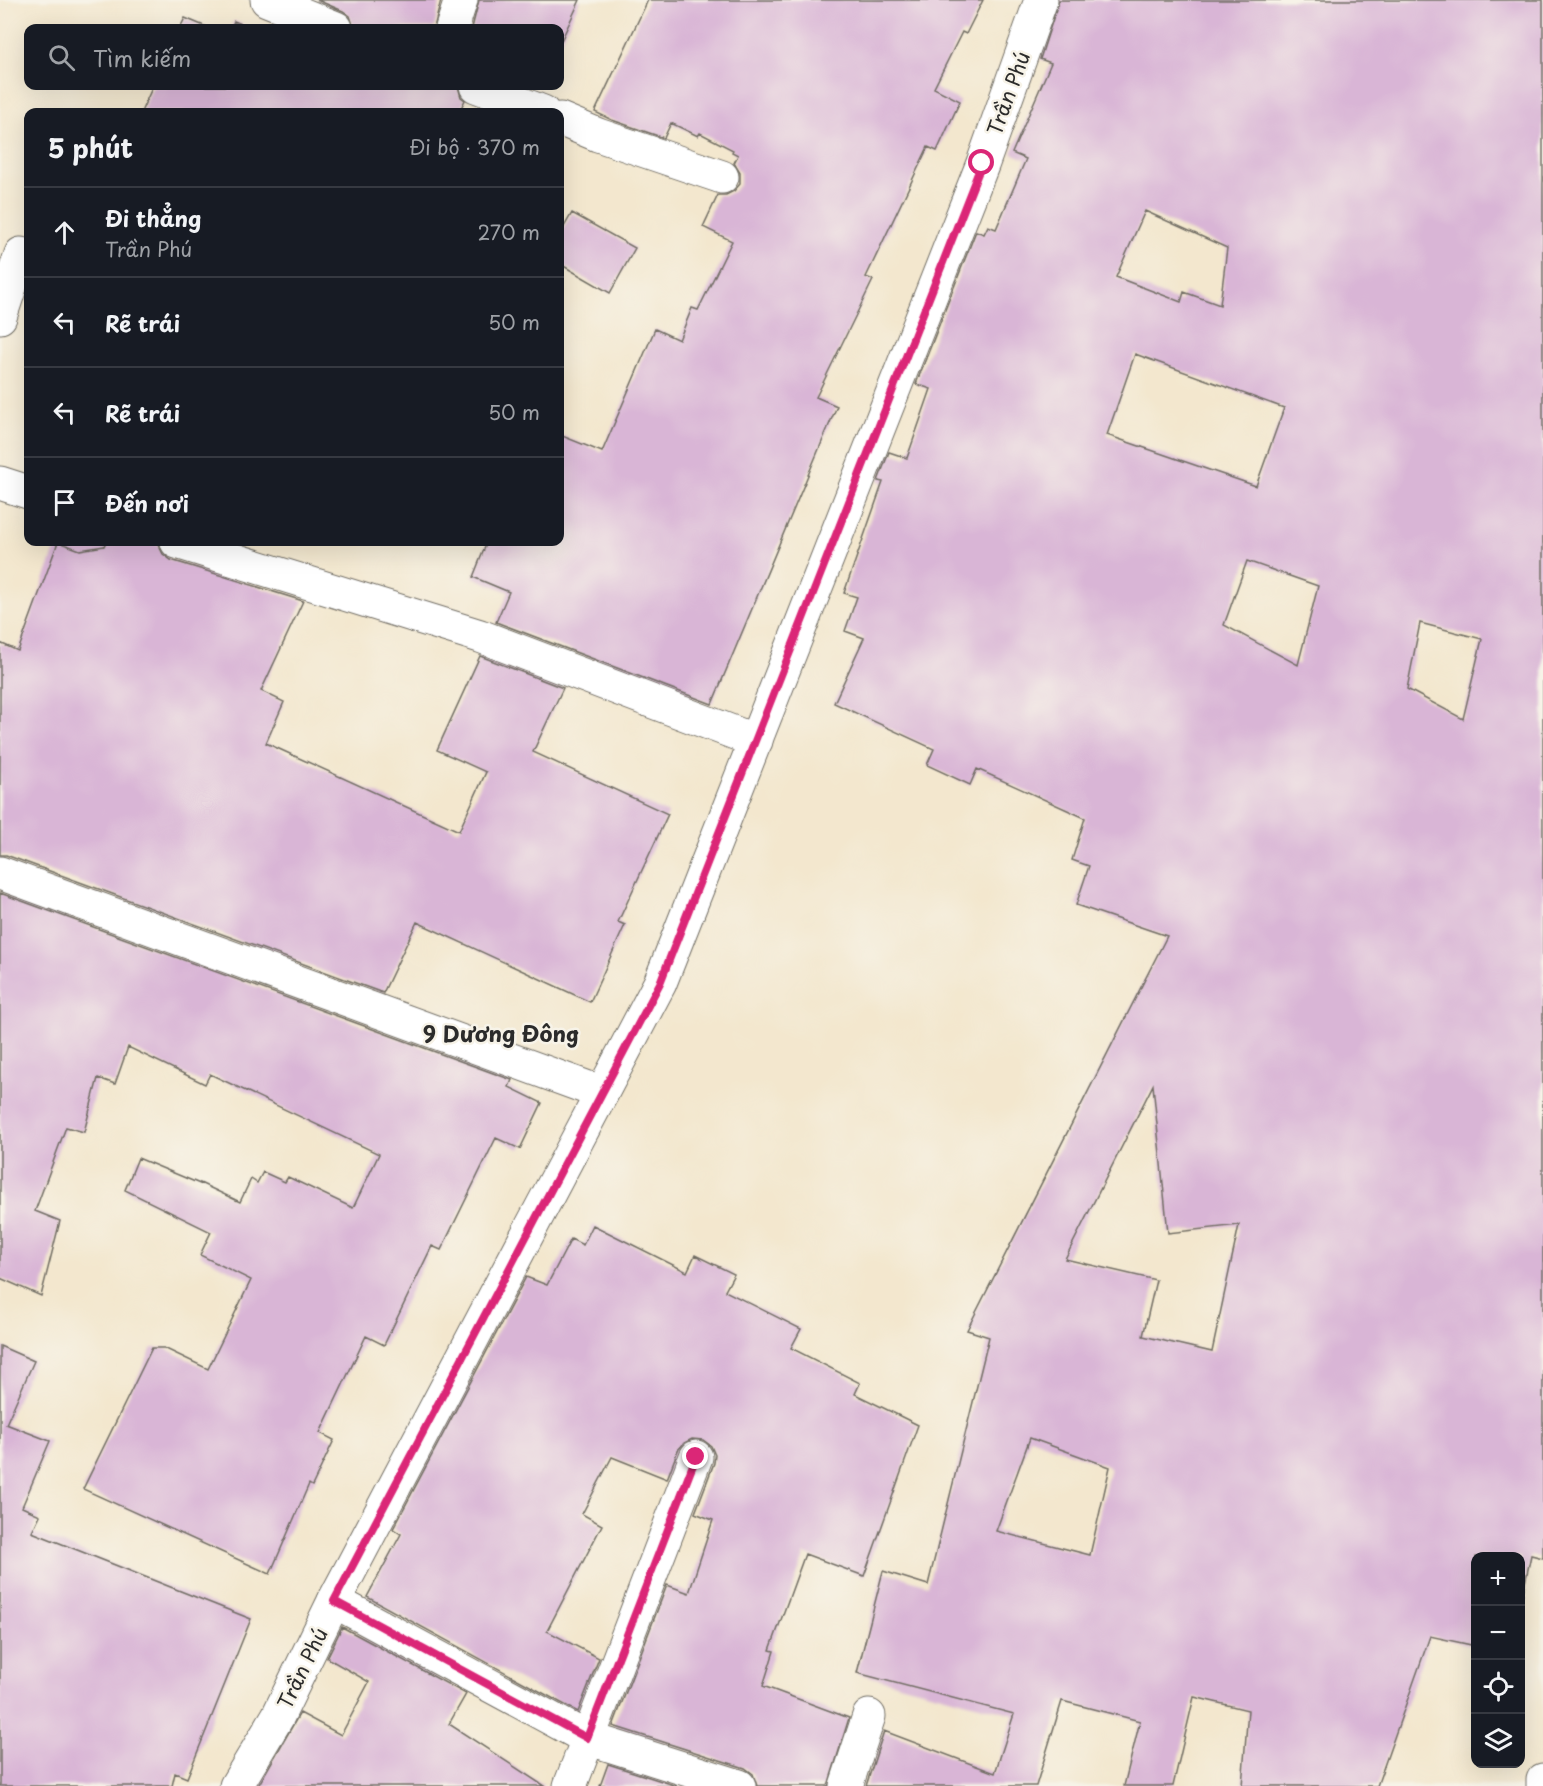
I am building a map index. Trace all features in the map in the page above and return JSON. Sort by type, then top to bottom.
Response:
[{"type":"street","points":[[267,0],[326,24]]},
{"type":"street","points":[[453,24],[461,0]]},
{"type":"street","name":"Trần Phú","points":[[236,1786],[278,1716],[334,1601],[660,983],[982,163],[1041,0]]},
{"type":"street","points":[[486,90],[533,108]]},
{"type":"street","points":[[564,121],[597,135],[722,177]]},
{"type":"street","points":[[0,317],[21,254]]},
{"type":"street","points":[[0,483],[24,491]]},
{"type":"street","points":[[190,546],[480,636],[756,741]]},
{"type":"street","points":[[0,873],[602,1093]]},
{"type":"street","points":[[570,1786],[696,1457]]},
{"type":"street","points":[[334,1601],[587,1738],[739,1786]]},
{"type":"street","points":[[846,1786],[869,1716]]},
{"type":"street","points":[[1543,1780],[1543,1786]]},
{"type":"building","points":[[317,0],[441,0],[435,24],[353,24],[350,16]]},
{"type":"building","points":[[479,0],[580,0],[564,34],[564,24],[473,24]]},
{"type":"building","points":[[648,0],[983,0],[966,34],[962,32],[934,88],[960,101],[937,151],[928,147],[866,277],[873,280],[816,397],[837,406],[712,704],[496,622],[509,592],[473,577],[485,546],[564,546],[564,437],[602,452],[655,329],[679,340],[692,308],[698,310],[732,241],[703,227],[718,195],[726,195],[734,191],[740,184],[740,173],[734,163],[738,155],[732,152],[733,150],[700,133],[698,136],[671,123],[664,138],[595,112]]},
{"type":"building","points":[[1059,0],[1543,0],[1543,1558],[1531,1555],[1525,1583],[1525,1552],[1471,1552],[1471,1645],[1430,1636],[1377,1786],[1242,1786],[1248,1710],[1194,1697],[1173,1786],[1124,1786],[1140,1721],[1062,1701],[1036,1786],[866,1786],[884,1731],[995,1773],[1014,1714],[857,1673],[883,1571],[928,1585],[989,1337],[967,1330],[1167,936],[1076,905],[1089,866],[1072,860],[1085,818],[977,769],[970,785],[927,765],[934,749],[834,703],[864,638],[845,631],[857,597],[844,593],[883,482],[878,481],[889,452],[907,458],[931,389],[916,384],[976,231],[984,234],[988,226],[996,229],[1026,159],[1012,153],[1051,63],[1040,59]],"holes":[[[1145,211],[1227,248],[1220,305],[1184,292],[1181,302],[1116,277]],[[1135,354],[1284,408],[1256,486],[1107,435]],[[1247,561],[1318,586],[1298,665],[1224,625]],[[1420,623],[1482,639],[1463,719],[1407,689]],[[1153,1085],[1168,1233],[1239,1225],[1212,1352],[1143,1336],[1156,1280],[1065,1259]],[[1030,1438],[1110,1467],[1090,1555],[996,1531]]]},
{"type":"building","points":[[185,18],[199,24],[182,24]]},
{"type":"building","points":[[151,90],[459,90],[461,97],[465,100],[461,108],[143,108]]},
{"type":"building","points":[[572,213],[635,248],[610,293],[564,266],[564,227]]},
{"type":"building","points":[[57,546],[69,546],[80,550],[104,546],[159,546],[163,554],[171,560],[303,601],[261,691],[284,702],[266,743],[459,831],[486,772],[437,750],[480,656],[563,688],[533,752],[668,814],[618,922],[625,925],[590,1002],[417,922],[383,993],[6,855],[0,855],[0,643],[18,651]]},
{"type":"building","points":[[0,893],[512,1080],[509,1087],[542,1103],[520,1149],[496,1138],[441,1250],[432,1246],[384,1345],[366,1336],[320,1433],[334,1440],[312,1486],[309,1484],[270,1574],[83,1489],[152,1348],[164,1348],[208,1369],[251,1280],[200,1255],[211,1232],[125,1190],[138,1158],[240,1202],[251,1179],[257,1183],[263,1172],[285,1182],[288,1177],[353,1208],[379,1154],[210,1074],[205,1084],[128,1047],[115,1084],[98,1078],[84,1132],[66,1127],[35,1211],[60,1221],[41,1296],[0,1278]]},
{"type":"building","points":[[593,1225],[687,1272],[695,1255],[734,1274],[725,1291],[801,1329],[791,1348],[860,1383],[855,1394],[918,1425],[864,1576],[805,1554],[770,1650],[774,1651],[763,1686],[849,1718],[828,1786],[757,1786],[753,1774],[745,1768],[613,1726],[667,1585],[689,1593],[713,1520],[695,1513],[715,1455],[711,1446],[703,1440],[692,1439],[684,1443],[678,1450],[667,1479],[612,1457],[582,1514],[602,1525],[547,1631],[599,1658],[578,1712],[367,1597],[401,1534],[393,1529],[526,1277],[547,1285],[571,1239],[583,1245]]},
{"type":"building","points":[[0,1346],[34,1361],[6,1424],[50,1441],[22,1507],[40,1515],[32,1532],[251,1619],[187,1778],[175,1773],[172,1786],[0,1786]]},
{"type":"building","points":[[342,1627],[466,1694],[449,1724],[544,1786],[258,1786],[300,1713],[341,1735],[369,1682],[327,1658]]},
{"type":"building","points":[[608,1764],[677,1786],[600,1786]]},
{"type":"district","name":"9 Dương Đông","points":[[501,1032]]},
{"type":"route","points":[[696,1457],[587,1738],[334,1601],[660,983],[982,163]]}]
